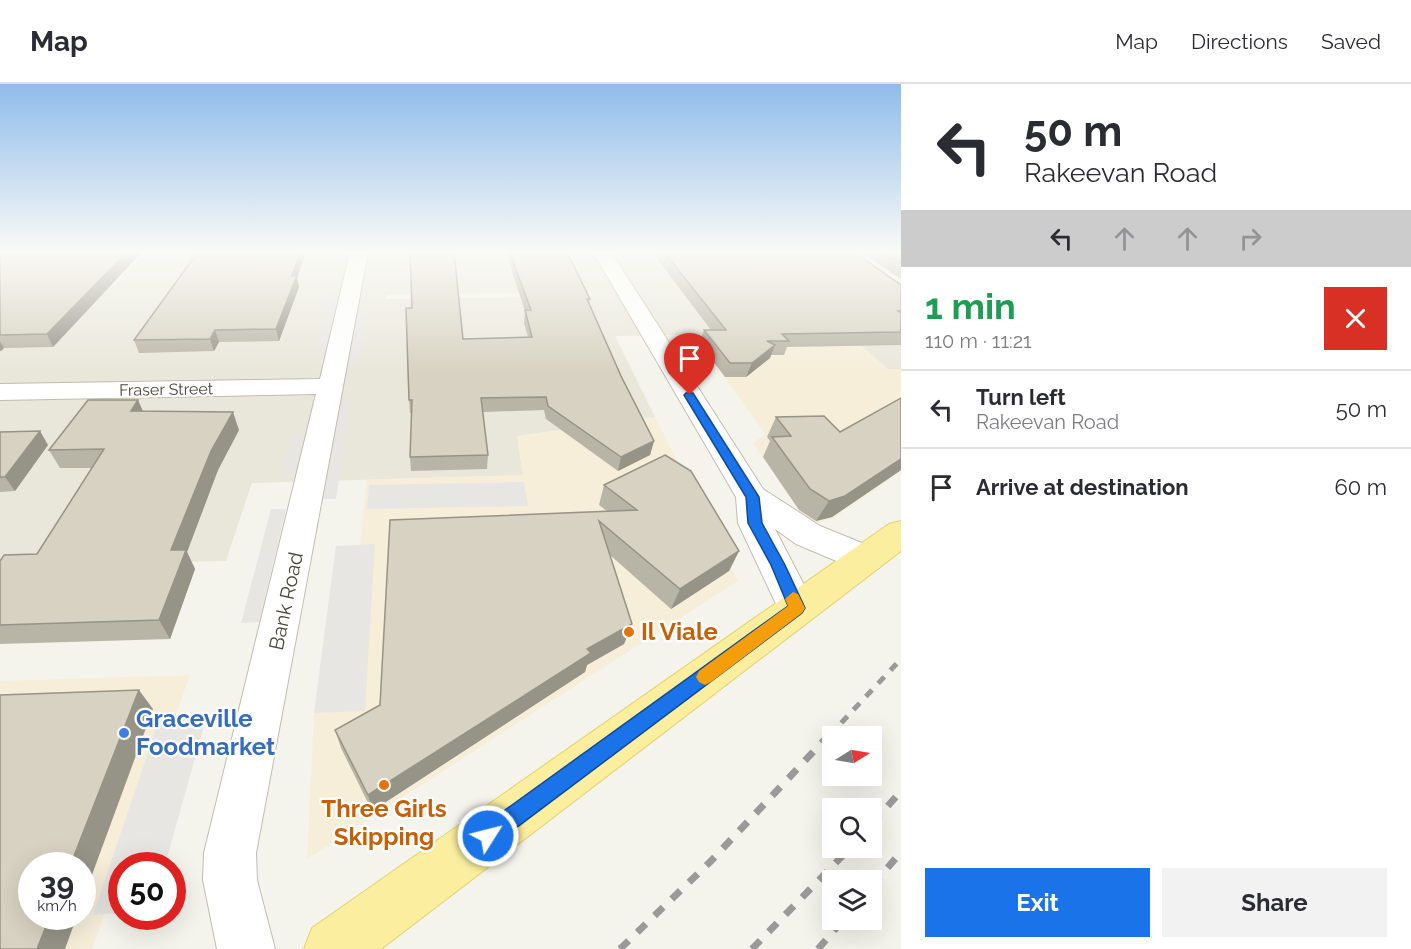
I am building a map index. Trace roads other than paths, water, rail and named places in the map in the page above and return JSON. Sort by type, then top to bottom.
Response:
[{"type":"main road","points":[[333,949],[901,533]]},
{"type":"street","name":"Bank Road","points":[[246,949],[235,910],[230,880],[230,853],[351,292]]},
{"type":"street","points":[[627,292],[752,497],[808,535],[866,559]]},
{"type":"street","name":"Fraser Street","points":[[0,392],[331,386]]},
{"type":"street","points":[[752,497],[755,523],[778,565],[797,608]]},
{"type":"railway","points":[[838,726],[901,659]]},
{"type":"railway","points":[[620,949],[710,862],[822,743]]},
{"type":"railway","points":[[882,813],[901,791]]},
{"type":"railway","points":[[882,874],[901,852]]},
{"type":"railway","points":[[752,949],[840,858]]},
{"type":"railway","points":[[818,949],[834,930]]},
{"type":"place","name":"Il Viale","points":[[629,632]]},
{"type":"place","name":"Graceville Foodmarket","points":[[124,733]]},
{"type":"place","name":"Three Girls Skipping","points":[[384,785]]}]
